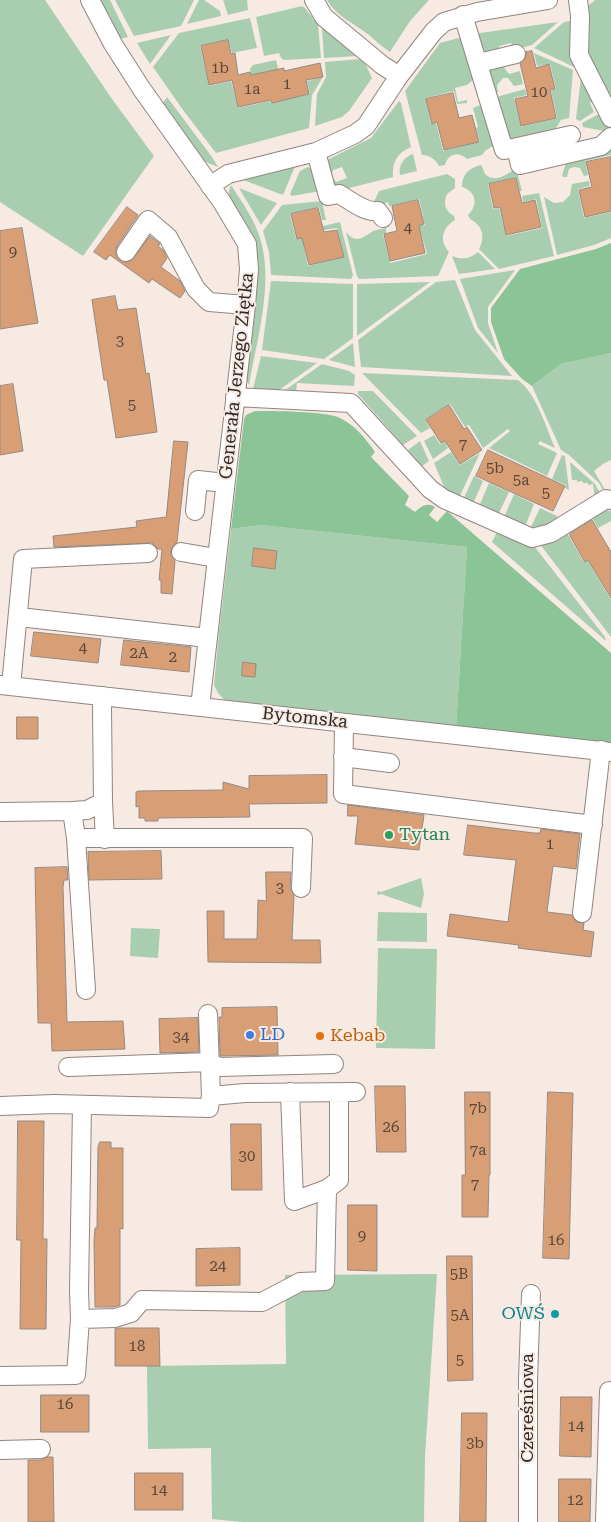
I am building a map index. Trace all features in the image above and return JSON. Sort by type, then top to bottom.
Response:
[{"type":"street","name":"Generała Jerzego Ziętka","points":[[90,0],[122,59],[235,222],[247,244],[249,269],[246,306],[200,707]]},
{"type":"street","points":[[314,0],[324,17],[382,65],[399,76]]},
{"type":"street","points":[[210,186],[228,174],[316,152],[355,134],[366,126],[399,76],[434,31],[444,22],[463,15],[548,0]]},
{"type":"street","points":[[578,0],[580,16],[579,55],[611,118]]},
{"type":"street","points":[[463,15],[504,150],[571,135]]},
{"type":"street","points":[[479,63],[516,54]]},
{"type":"street","points":[[516,148],[520,165],[601,146],[611,137]]},
{"type":"street","points":[[316,152],[328,196],[339,194],[367,210],[372,212],[378,211],[383,218]]},
{"type":"street","points":[[126,252],[148,220],[168,237],[196,289],[209,302],[246,306]]},
{"type":"street","points":[[235,397],[351,403],[430,489],[444,499],[532,538],[551,533],[606,499],[611,500]]},
{"type":"street","points":[[195,511],[198,480],[225,483]]},
{"type":"street","points":[[181,552],[216,558]]},
{"type":"street","points":[[6,685],[18,617],[22,559],[148,553]]},
{"type":"street","points":[[18,617],[208,638]]},
{"type":"street","name":"Bytomska","points":[[6,685],[606,751]]},
{"type":"street","points":[[103,696],[105,838]]},
{"type":"street","points":[[344,723],[343,794],[593,825]]},
{"type":"street","points":[[582,913],[593,825],[606,751]]},
{"type":"street","points":[[343,757],[390,763]]},
{"type":"street","points":[[0,812],[88,810],[103,802]]},
{"type":"street","points":[[72,811],[76,838],[86,990]]},
{"type":"street","points":[[76,838],[303,838],[301,888]]},
{"type":"street","points":[[0,1106],[54,1104],[209,1108],[211,1096],[208,1014]]},
{"type":"street","points":[[68,1067],[209,1062],[219,1067],[334,1064]]},
{"type":"street","points":[[211,1096],[290,1092],[348,1093],[339,1180],[327,1189],[294,1202],[290,1092]]},
{"type":"street","points":[[0,1376],[76,1374],[80,1319],[82,1106]]},
{"type":"street","points":[[80,1319],[115,1318],[131,1313],[142,1300],[262,1302],[300,1282],[325,1281],[327,1189]]},
{"type":"street","name":"Czereśniowa","points":[[528,1522],[528,1380],[531,1294]]},
{"type":"street","points":[[606,1522],[609,1391]]},
{"type":"street","points":[[0,1450],[41,1449]]},
{"type":"green space","points":[[0,0],[45,0],[112,99],[154,156],[83,256],[0,202]]},
{"type":"green space","points":[[97,0],[110,0],[128,37],[116,40]]},
{"type":"green space","points":[[115,0],[194,0],[181,26],[134,36]]},
{"type":"green space","points":[[199,0],[204,0],[220,11],[221,16],[187,24]]},
{"type":"green space","points":[[223,0],[247,0],[248,10],[228,15]]},
{"type":"green space","points":[[327,0],[429,0],[410,21],[390,52],[335,11]]},
{"type":"green space","points":[[595,0],[611,0],[611,98],[609,98],[583,52],[585,12],[588,6]]},
{"type":"green space","points":[[302,6],[318,25],[321,58],[284,60],[279,53],[264,56],[256,17]]},
{"type":"green space","points":[[250,18],[257,48],[232,53],[228,40],[200,46],[209,86],[231,81],[238,108],[310,94],[307,81],[323,77],[312,95],[309,128],[216,153],[153,67],[179,33]]},
{"type":"green space","points":[[576,20],[574,67],[534,48],[564,22]]},
{"type":"green space","points":[[558,22],[532,45],[513,50],[511,43],[499,46],[500,53],[491,56],[481,53],[473,34]]},
{"type":"green space","points":[[322,28],[358,56],[324,58]]},
{"type":"green space","points":[[171,35],[150,64],[137,43]]},
{"type":"green space","points":[[466,36],[474,79],[467,85],[455,88],[458,102],[467,100],[467,103],[457,104],[454,91],[426,98],[431,124],[436,123],[443,151],[480,142],[473,108],[483,104],[494,145],[482,155],[467,159],[464,156],[454,154],[446,161],[445,165],[439,166],[432,158],[422,155],[405,91],[440,43]]},
{"type":"green space","points":[[534,53],[573,70],[569,118],[561,120],[555,130],[508,146],[493,99],[525,89],[527,95],[514,98],[521,127],[557,118],[551,91],[556,89],[550,64],[537,66]]},
{"type":"green space","points":[[361,59],[372,78],[349,111],[342,117],[315,126],[317,94],[326,77],[325,62]]},
{"type":"green space","points":[[276,60],[279,72],[251,75],[250,69],[253,65]]},
{"type":"green space","points":[[503,66],[509,74],[520,71],[523,84],[514,86],[508,78],[503,78],[497,85],[498,92],[491,94],[487,73],[489,68]]},
{"type":"green space","points":[[581,77],[598,98],[590,103],[594,112],[580,121],[576,119]]},
{"type":"green space","points":[[167,97],[218,167],[203,161],[162,107]]},
{"type":"green space","points":[[399,101],[411,147],[402,152],[396,159],[393,167],[393,177],[341,190],[331,180],[333,178],[336,182],[347,178],[342,167],[329,173],[327,163],[329,159],[371,138]]},
{"type":"green space","points":[[599,114],[611,127],[609,132],[583,127],[582,123]]},
{"type":"green space","points":[[611,141],[611,155],[585,161],[588,175],[584,176],[580,168],[574,167],[569,169],[567,177],[563,177],[568,157]]},
{"type":"green space","points":[[413,154],[417,171],[400,175],[402,162]]},
{"type":"green space","points":[[296,164],[283,195],[238,178]]},
{"type":"green space","points":[[481,165],[486,175],[494,178],[502,177],[516,168],[522,191],[520,191],[516,177],[488,184],[493,209],[499,208],[506,236],[542,228],[536,199],[523,202],[522,196],[539,193],[554,256],[499,269],[479,249],[482,231],[468,215],[475,203],[473,195],[462,187],[463,178],[467,172]]},
{"type":"green space","points":[[308,167],[315,172],[320,191],[292,196],[290,194],[300,171]]},
{"type":"green space","points":[[447,174],[455,179],[455,188],[447,194],[445,204],[455,220],[447,227],[443,235],[444,243],[449,252],[438,276],[359,279],[346,232],[352,238],[358,239],[373,231],[386,228],[386,233],[383,234],[390,263],[427,254],[419,226],[425,225],[419,199],[389,206],[388,202],[371,208],[379,191]]},
{"type":"green space","points":[[589,181],[590,186],[578,189],[584,218],[611,212],[611,238],[594,245],[557,255],[544,197],[554,203],[563,202],[570,195],[572,184]]},
{"type":"green space","points":[[231,185],[247,209],[259,235],[265,271],[263,310],[249,385],[246,380],[256,268],[229,199]]},
{"type":"green space","points":[[239,188],[277,203],[261,225]]},
{"type":"green space","points":[[322,201],[326,220],[322,220],[319,207],[290,214],[296,239],[302,238],[308,266],[344,257],[337,228],[324,230],[323,226],[340,222],[353,275],[351,279],[271,275],[269,252],[263,231],[282,205]]},
{"type":"green space","points":[[611,243],[611,353],[561,364],[532,386],[522,379],[504,359],[491,322],[491,308],[520,269],[596,249]]},
{"type":"green space","points":[[478,252],[495,269],[459,274],[452,256],[466,258]]},
{"type":"green space","points":[[515,270],[488,307],[488,323],[498,353],[478,328],[460,279]]},
{"type":"green space","points":[[455,280],[475,330],[512,376],[361,367],[358,340],[436,282]]},
{"type":"green space","points":[[271,281],[353,284],[353,338],[324,359],[262,350]]},
{"type":"green space","points":[[430,282],[357,336],[357,284]]},
{"type":"green space","points":[[353,343],[355,367],[329,360]]},
{"type":"green space","points":[[611,353],[611,460],[594,471],[604,488],[605,494],[599,483],[561,450],[532,386],[561,364]]},
{"type":"green space","points":[[261,356],[317,363],[275,393],[259,392],[253,389]]},
{"type":"green space","points":[[322,364],[349,371],[355,375],[354,386],[297,383],[296,392],[281,393]]},
{"type":"green space","points":[[362,373],[518,380],[530,393],[535,402],[555,448],[540,441],[538,444],[557,453],[547,476],[489,448],[510,431],[508,429],[483,448],[469,425],[465,427],[450,404],[425,420],[430,428],[421,433]]},
{"type":"green space","points":[[358,391],[373,391],[417,436],[403,445],[358,394]]},
{"type":"green space","points":[[255,411],[323,414],[346,421],[360,433],[375,452],[371,457],[409,496],[405,505],[415,512],[425,505],[435,507],[429,515],[437,522],[447,511],[611,653],[611,744],[456,728],[467,547],[260,525],[231,529],[244,419],[246,415]]},
{"type":"green space","points":[[434,435],[440,444],[445,442],[448,448],[433,459],[424,441]]},
{"type":"green space","points":[[420,441],[429,461],[422,466],[408,450]]},
{"type":"green space","points":[[451,452],[460,465],[480,453],[458,500],[448,496],[434,463]]},
{"type":"green space","points":[[562,455],[565,456],[569,490],[565,488],[566,485],[552,479]]},
{"type":"green space","points":[[570,462],[595,484],[602,497],[595,498],[593,484],[588,485],[588,483],[583,483],[582,481],[572,480]]},
{"type":"green space","points":[[474,476],[483,481],[472,506],[462,502]]},
{"type":"green space","points":[[489,483],[509,492],[497,517],[478,509]]},
{"type":"green space","points":[[514,494],[534,504],[524,529],[503,520]]},
{"type":"green space","points":[[540,508],[557,516],[555,524],[529,531]]},
{"type":"green space","points":[[602,509],[611,511],[611,521],[598,528],[592,518],[567,533],[584,562],[588,561],[611,600],[611,637],[539,543]]},
{"type":"green space","points":[[260,525],[467,547],[456,728],[227,703],[214,685],[231,529]]},
{"type":"green space","points":[[499,528],[531,542],[605,637],[606,641],[492,542]]},
{"type":"green space","points":[[421,878],[424,894],[421,908],[377,894],[378,891],[381,892]]},
{"type":"green space","points":[[378,912],[427,913],[427,942],[377,941]]},
{"type":"green space","points":[[131,928],[160,929],[158,958],[130,956]]},
{"type":"green space","points":[[378,948],[437,949],[435,1049],[376,1048]]},
{"type":"green space","points":[[437,1274],[425,1456],[424,1522],[242,1522],[212,1519],[211,1448],[148,1449],[147,1366],[286,1364],[285,1275]]},
{"type":"building","points":[[228,40],[231,54],[235,53],[238,75],[250,72],[251,75],[284,68],[284,71],[320,63],[323,77],[306,80],[309,94],[272,103],[271,100],[238,107],[232,80],[209,85],[201,46]]},
{"type":"building","points":[[532,51],[536,68],[549,64],[555,89],[550,90],[556,118],[521,126],[515,99],[528,96],[520,63],[526,57],[526,52]]},
{"type":"building","points":[[453,93],[459,118],[472,115],[479,142],[444,150],[437,122],[432,124],[426,99]]},
{"type":"building","points":[[611,157],[611,211],[585,217],[579,190],[592,187],[586,162]]},
{"type":"building","points":[[516,178],[522,203],[535,200],[541,227],[506,235],[500,207],[494,208],[489,184]]},
{"type":"building","points":[[418,200],[424,224],[419,226],[425,253],[390,261],[384,234],[397,231],[392,206]]},
{"type":"building","points":[[127,207],[138,215],[117,246],[115,252],[117,257],[125,262],[131,261],[150,236],[160,244],[158,246],[163,250],[167,258],[161,267],[180,281],[185,291],[180,298],[152,279],[149,283],[110,255],[106,260],[94,252]]},
{"type":"building","points":[[318,208],[324,232],[337,230],[344,257],[309,265],[302,238],[297,239],[291,214]]},
{"type":"building","points":[[22,228],[38,323],[0,329],[0,231]]},
{"type":"building","points":[[115,296],[118,310],[136,308],[146,374],[149,373],[157,432],[116,438],[107,380],[104,380],[92,300]]},
{"type":"building","points":[[13,384],[23,451],[0,455],[0,386]]},
{"type":"building","points":[[449,405],[464,429],[467,427],[482,450],[460,464],[445,441],[441,443],[426,420]]},
{"type":"building","points":[[174,441],[188,442],[177,542],[171,551],[171,556],[175,561],[172,594],[161,593],[161,580],[159,580],[162,549],[158,549],[152,543],[54,547],[53,536],[137,527],[136,521],[166,517]]},
{"type":"building","points":[[488,450],[565,486],[553,511],[476,476]]},
{"type":"building","points":[[592,520],[611,552],[611,598],[588,560],[585,562],[570,536],[570,534]]},
{"type":"building","points":[[254,548],[277,551],[275,569],[252,566]]},
{"type":"building","points":[[34,632],[101,639],[98,663],[31,656]]},
{"type":"building","points":[[124,640],[191,647],[189,672],[121,665]]},
{"type":"building","points":[[243,662],[256,664],[255,677],[242,676]]},
{"type":"building","points":[[17,717],[38,717],[38,739],[17,739]]},
{"type":"building","points":[[327,775],[327,803],[249,804],[250,817],[158,818],[158,821],[145,821],[145,818],[139,818],[139,806],[136,807],[136,792],[138,791],[223,790],[223,782],[249,789],[249,776]]},
{"type":"building","name":"Tytan","points":[[348,805],[424,815],[419,850],[355,844],[358,816],[348,816]]},
{"type":"building","points":[[468,825],[534,833],[540,833],[541,829],[580,834],[576,869],[553,866],[547,912],[572,915],[576,922],[584,923],[583,930],[594,932],[591,957],[518,948],[519,945],[447,936],[450,914],[508,922],[516,860],[464,855]]},
{"type":"building","points":[[161,851],[162,879],[89,880],[88,852]]},
{"type":"building","points":[[67,867],[68,880],[64,880],[63,887],[67,1022],[123,1021],[125,1049],[52,1051],[51,1023],[38,1023],[35,868]]},
{"type":"building","points":[[266,872],[291,872],[290,888],[294,895],[292,940],[320,940],[321,963],[208,962],[207,911],[224,911],[224,939],[257,939],[258,900],[266,901]]},
{"type":"building","name":"LD","points":[[277,1007],[278,1055],[220,1056],[219,1017],[222,1017],[222,1008]]},
{"type":"building","points":[[198,1018],[199,1052],[160,1053],[159,1019]]},
{"type":"building","points":[[375,1086],[405,1086],[406,1152],[377,1152]]},
{"type":"building","points":[[465,1092],[490,1092],[488,1217],[462,1217],[462,1175],[465,1175]]},
{"type":"building","points":[[548,1092],[573,1093],[569,1259],[543,1258]]},
{"type":"building","points":[[18,1121],[44,1121],[43,1239],[47,1239],[46,1329],[20,1329],[21,1240],[17,1240]]},
{"type":"building","points":[[231,1124],[261,1124],[262,1190],[232,1190]]},
{"type":"building","points":[[100,1142],[111,1142],[111,1148],[123,1148],[123,1229],[120,1228],[120,1305],[113,1307],[95,1307],[94,1241],[95,1228],[97,1228],[98,1147]]},
{"type":"building","points":[[348,1205],[377,1205],[377,1271],[348,1270]]},
{"type":"building","points":[[240,1248],[240,1285],[196,1286],[196,1249]]},
{"type":"building","points":[[447,1256],[472,1256],[473,1380],[448,1381]]},
{"type":"building","points":[[159,1328],[160,1366],[115,1366],[115,1329]]},
{"type":"building","points":[[41,1395],[89,1395],[89,1432],[41,1432]]},
{"type":"building","points":[[561,1397],[592,1397],[591,1457],[560,1456]]},
{"type":"building","points":[[462,1413],[487,1413],[486,1522],[460,1522]]},
{"type":"building","points":[[53,1457],[54,1522],[28,1522],[28,1460],[41,1460]]},
{"type":"building","points":[[135,1473],[183,1473],[183,1510],[135,1510]]},
{"type":"building","points":[[559,1479],[591,1479],[590,1522],[559,1522]]},
{"type":"place","name":"Tytan","points":[[389,835]]},
{"type":"place","name":"LD","points":[[250,1035]]},
{"type":"place","name":"Kebab","points":[[320,1036]]},
{"type":"place","name":"OWŚ","points":[[555,1314]]}]
